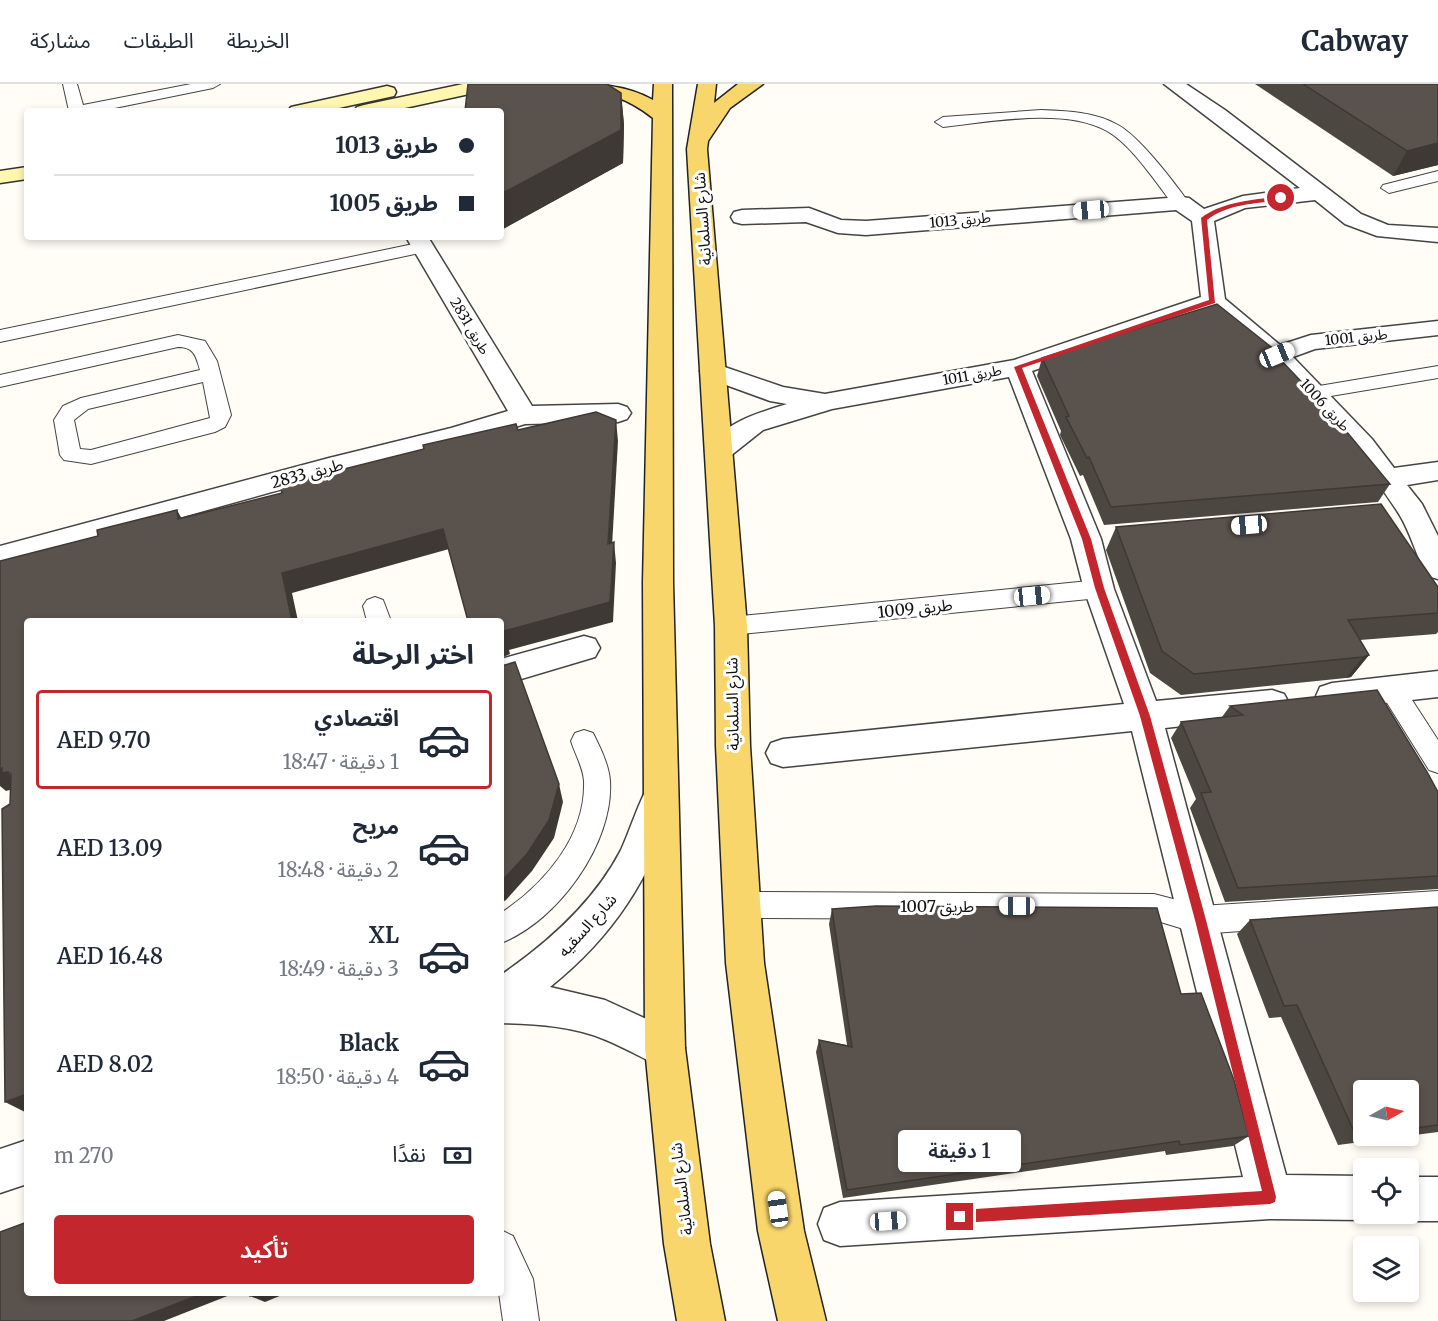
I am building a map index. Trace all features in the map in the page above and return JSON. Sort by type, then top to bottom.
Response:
[{"type":"main road","name":"شارع السلمانية","points":[[706,84],[697,149],[731,626],[733,746],[745,963],[780,1220],[802,1321]]},
{"type":"main road","points":[[697,149],[711,118],[721,104],[741,89],[754,84]]},
{"type":"main road","points":[[550,86],[593,85],[618,89],[640,97],[663,100]]},
{"type":"main road","name":"شارع السلمانية","points":[[663,100],[658,582],[665,1048],[687,1244],[701,1321]]},
{"type":"street","points":[[329,108],[346,106],[424,84]]},
{"type":"street","points":[[1173,84],[1218,114],[1353,219],[1368,226],[1408,234],[1438,235]]},
{"type":"street","points":[[379,108],[491,85]]},
{"type":"street","points":[[0,177],[24,173]]},
{"type":"street","points":[[1203,219],[1229,206],[1317,193]]},
{"type":"street","points":[[1181,203],[1203,219],[1213,301]]},
{"type":"street","name":"طريق 1013","points":[[742,217],[809,215],[838,226],[866,228],[1181,203]]},
{"type":"street","name":"طريق 2831","points":[[420,242],[524,415]]},
{"type":"street","name":"طريق 1011","points":[[718,451],[754,424],[776,416],[830,401],[1018,367],[1213,301]]},
{"type":"street","name":"طريق 1006","points":[[1213,301],[1277,355],[1362,445],[1412,511],[1438,568]]},
{"type":"street","name":"طريق 1001","points":[[1277,355],[1311,342],[1438,328]]},
{"type":"street","points":[[1018,367],[1098,538],[1099,588],[1145,716],[1200,920],[1270,1197]]},
{"type":"street","name":"طريق 1011","points":[[713,371],[779,395],[830,401]]},
{"type":"street","name":"طريق 2833","points":[[0,557],[329,467],[456,436],[524,415],[618,413]]},
{"type":"street","points":[[1388,477],[1438,471]]},
{"type":"street","points":[[1377,514],[1412,511]]},
{"type":"street","points":[[504,671],[584,648]]},
{"type":"street","points":[[783,753],[1438,684]]},
{"type":"street","name":"شارع السقيه","points":[[504,996],[536,975],[559,956],[605,909],[630,871],[648,834],[660,796]]},
{"type":"street","points":[[504,1003],[539,1004],[583,1011],[625,1026],[665,1048]]},
{"type":"street","points":[[0,1171],[24,1163]]},
{"type":"street","points":[[840,1224],[1270,1197],[1353,1198]]},
{"type":"street","points":[[1419,1199],[1438,1199]]},
{"type":"lane","points":[[70,84],[76,108]]},
{"type":"lane","points":[[92,108],[213,84]]},
{"type":"lane","points":[[943,122],[1069,116],[1107,124],[1121,132],[1130,141],[1181,203]]},
{"type":"lane","points":[[1389,188],[1438,177]]},
{"type":"lane","points":[[0,336],[420,242]]},
{"type":"lane","points":[[0,381],[178,341],[191,342],[200,346],[210,374],[221,415],[218,422],[208,427],[91,457],[71,455],[64,420],[70,411],[81,404],[210,374]]},
{"type":"lane","points":[[1313,393],[1438,372]]},
{"type":"lane","name":"طريق 1009","points":[[731,626],[1099,588]]},
{"type":"lane","points":[[1392,690],[1438,762]]},
{"type":"lane","points":[[504,927],[545,896],[568,868],[584,839],[595,809],[597,779],[584,741]]},
{"type":"lane","name":"طريق 1007","points":[[743,905],[1154,907],[1200,920],[1438,904]]},
{"type":"lane","points":[[504,1255],[515,1280],[521,1321]]},
{"type":"building","points":[[468,84],[607,84],[621,93],[621,130],[504,192],[504,108],[465,108]]},
{"type":"building","points":[[1303,84],[1438,84],[1438,143],[1407,151]]},
{"type":"building","points":[[1217,304],[1280,354],[1276,355],[1332,414],[1390,484],[1111,507],[1089,457],[1087,458],[1066,417],[1069,416],[1042,358]]},
{"type":"building","points":[[596,412],[616,420],[608,544],[614,542],[610,602],[504,631],[504,618],[467,618],[443,529],[282,573],[291,618],[24,618],[24,1095],[5,1102],[2,809],[10,804],[11,774],[2,773],[2,768],[0,769],[0,561],[98,536],[97,530],[177,510],[178,519],[282,493],[280,485],[424,449],[423,445],[516,424],[518,430]]},
{"type":"building","points":[[1381,504],[1438,587],[1438,613],[1348,620],[1369,655],[1363,657],[1194,674],[1162,651],[1116,527]]},
{"type":"building","points":[[515,662],[559,784],[549,820],[527,854],[504,879],[504,665]]},
{"type":"building","points":[[1377,690],[1438,792],[1438,876],[1238,888],[1201,793],[1211,792],[1181,722],[1243,715],[1230,706]]},
{"type":"building","points":[[876,906],[1157,908],[1181,994],[1201,993],[1234,1080],[1249,1136],[1180,1145],[1179,1141],[847,1190],[819,1040],[852,1047],[832,909]]},
{"type":"building","points":[[1438,907],[1438,1125],[1419,1128],[1419,1080],[1353,1080],[1353,1129],[1297,1005],[1284,1006],[1250,920]]},
{"type":"building","points":[[24,1223],[24,1296],[196,1296],[132,1321],[0,1321],[0,1232]]},
{"type":"route","points":[[960,1217],[1270,1197],[1200,920],[1145,716],[1099,588],[1086,539],[1018,367],[1213,301],[1203,219],[1229,206],[1281,198]]}]
